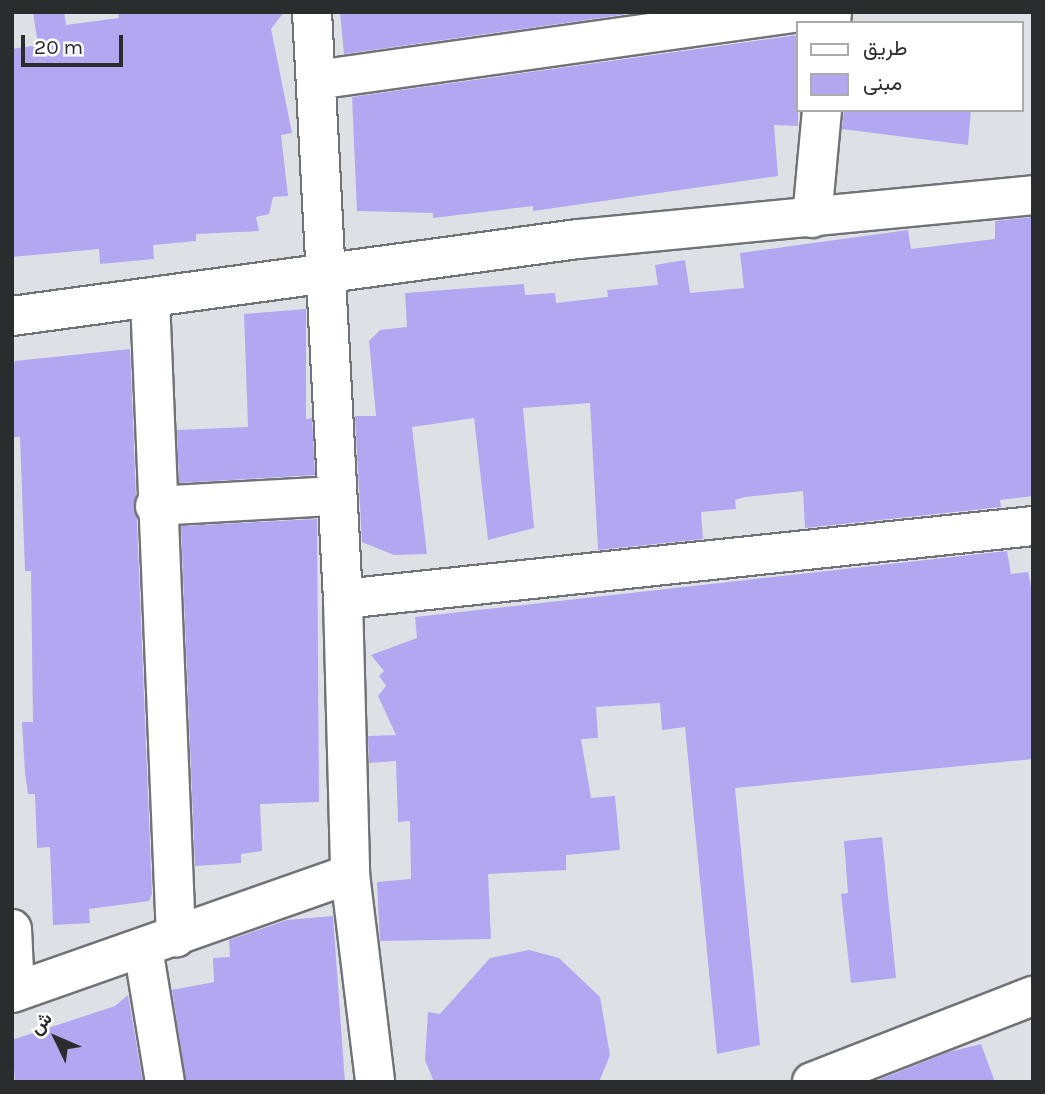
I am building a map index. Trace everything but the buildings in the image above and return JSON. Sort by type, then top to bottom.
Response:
[{"type":"street","points":[[312,12],[328,276],[335,496],[343,599],[350,874],[375,1082]]},
{"type":"street","points":[[316,80],[561,28],[802,12]]},
{"type":"street","points":[[812,218],[822,112]]},
{"type":"street","points":[[12,316],[328,276],[578,239],[1033,195]]},
{"type":"street","points":[[150,298],[164,1082]]},
{"type":"street","points":[[155,506],[335,496]]},
{"type":"street","points":[[343,599],[1033,526]]},
{"type":"street","points":[[12,929],[14,992],[350,874]]},
{"type":"street","points":[[812,1082],[1033,996]]}]
